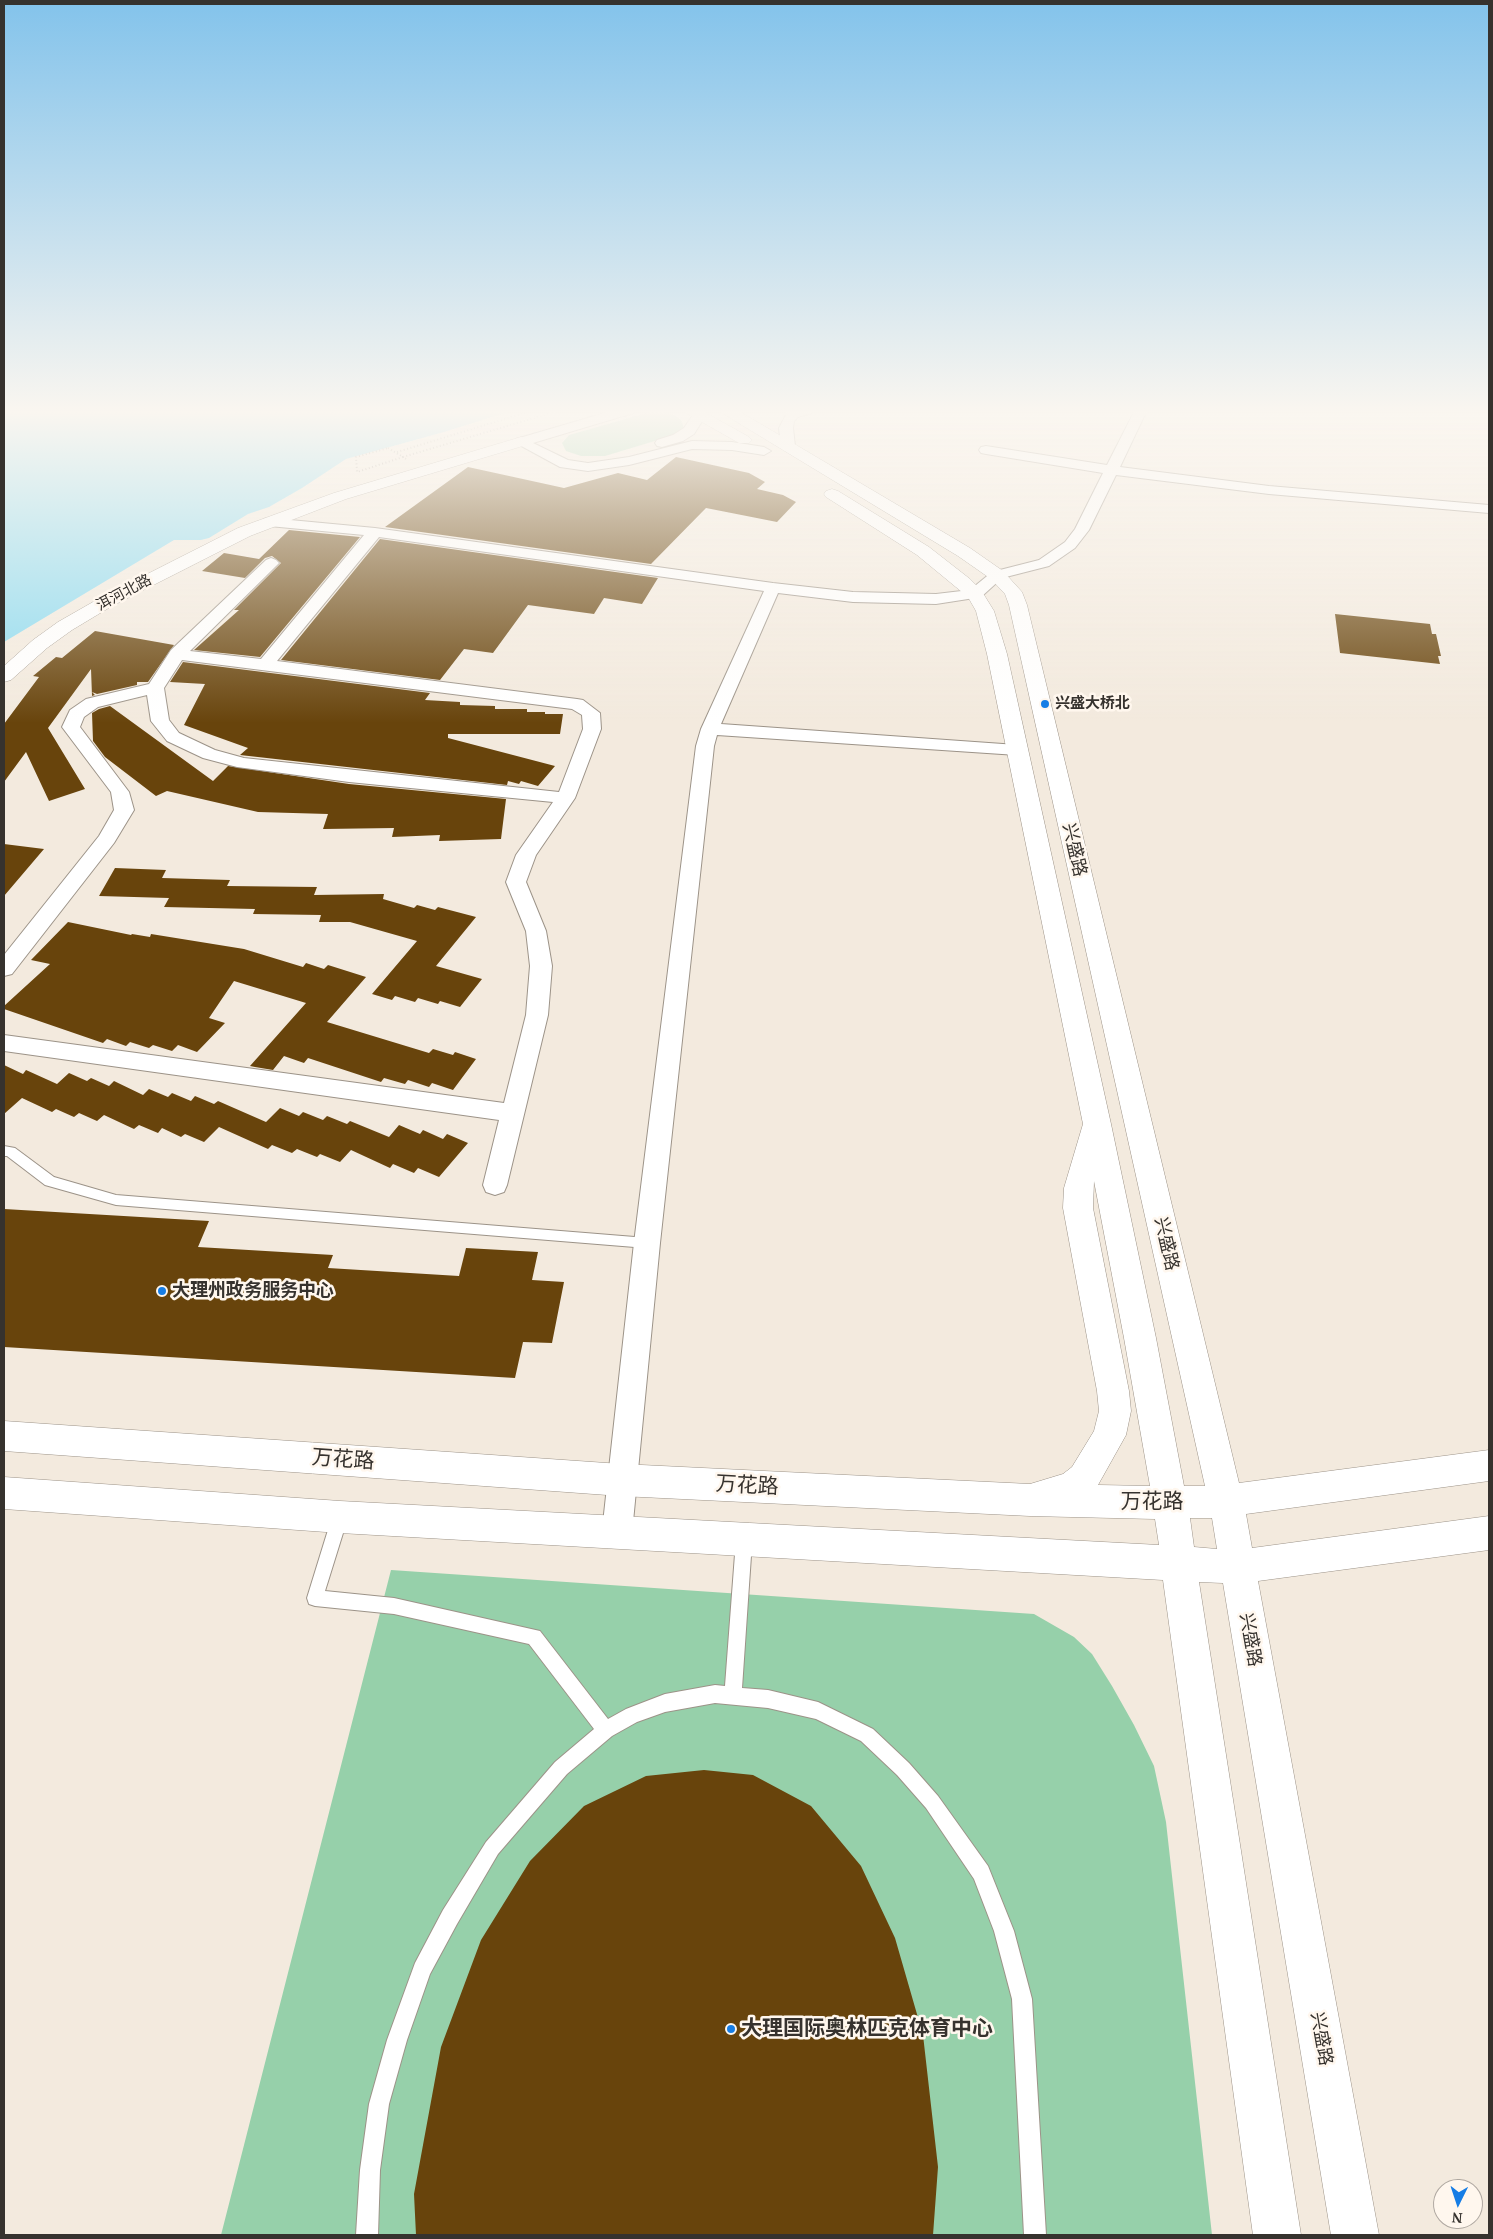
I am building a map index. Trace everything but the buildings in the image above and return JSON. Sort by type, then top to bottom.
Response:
[{"type":"street","name":"洱河北路","points":[[4,676],[40,644],[106,602],[179,564],[269,522],[290,514]]},
{"type":"street","name":"兴盛路","points":[[871,514],[949,569],[975,594],[985,611],[997,654],[1097,1124],[1140,1338],[1170,1503],[1276,2235]]},
{"type":"street","name":"兴盛路","points":[[896,514],[964,552],[997,574],[1013,592],[1030,651],[1086,904],[1226,1501],[1356,2235]]},
{"type":"street","points":[[269,522],[375,532],[773,588],[853,597],[936,599],[975,594],[997,574],[1044,562],[1070,544],[1082,530],[1090,514]]},
{"type":"street","points":[[265,665],[375,532]]},
{"type":"street","points":[[271,563],[177,654],[155,688],[160,721],[173,737],[209,754],[243,763],[284,769],[566,798]]},
{"type":"street","points":[[617,1532],[621,1480],[705,746],[710,729],[773,588]]},
{"type":"street","points":[[177,654],[576,704],[591,713],[592,730],[566,798],[526,854],[516,882],[536,931],[541,966],[537,1015],[495,1185]]},
{"type":"street","points":[[4,969],[107,839],[124,810],[120,792],[71,727],[76,714],[92,703],[155,688]]},
{"type":"street","points":[[710,729],[1017,750]]},
{"type":"street","points":[[4,1043],[512,1113]]},
{"type":"street","points":[[1030,1500],[1073,1487],[1084,1478],[1109,1435],[1114,1411],[1113,1391],[1078,1208],[1078,1188],[1097,1124]]},
{"type":"street","name":"万花路","points":[[4,1436],[621,1480],[1030,1500],[1170,1503],[1226,1501],[1489,1465]]},
{"type":"street","points":[[4,1493],[340,1517],[1237,1567],[1489,1534]]},
{"type":"lane","points":[[4,1150],[10,1151],[50,1181],[116,1200],[648,1243]]},
{"type":"lane","points":[[340,1517],[315,1598],[394,1606],[534,1637],[606,1730]]},
{"type":"lane","points":[[733,1696],[744,1540]]},
{"type":"lane","points":[[367,2235],[370,2170],[379,2104],[397,2040],[422,1970],[450,1917],[492,1848],[561,1768],[606,1730],[632,1715],[665,1703],[715,1694],[768,1699],[818,1710],[867,1735],[903,1769],[932,1802],[981,1873],[1004,1931],[1022,1999],[1035,2235]]},
{"type":"green space","name":"大理国际奥林匹克体育中心","points":[[391,1570],[1034,1614],[1074,1637],[1092,1654],[1112,1686],[1154,1766],[1166,1822],[1212,2235],[221,2235]]},
{"type":"water","points":[[4,514],[247,514],[209,538],[201,540],[174,540],[4,642]]},
{"type":"place","name":"兴盛大桥北","points":[[1045,704]]},
{"type":"place","name":"大理州政务服务中心","points":[[162,1291]]},
{"type":"place","name":"大理国际奥林匹克体育中心","points":[[731,2029]]}]
